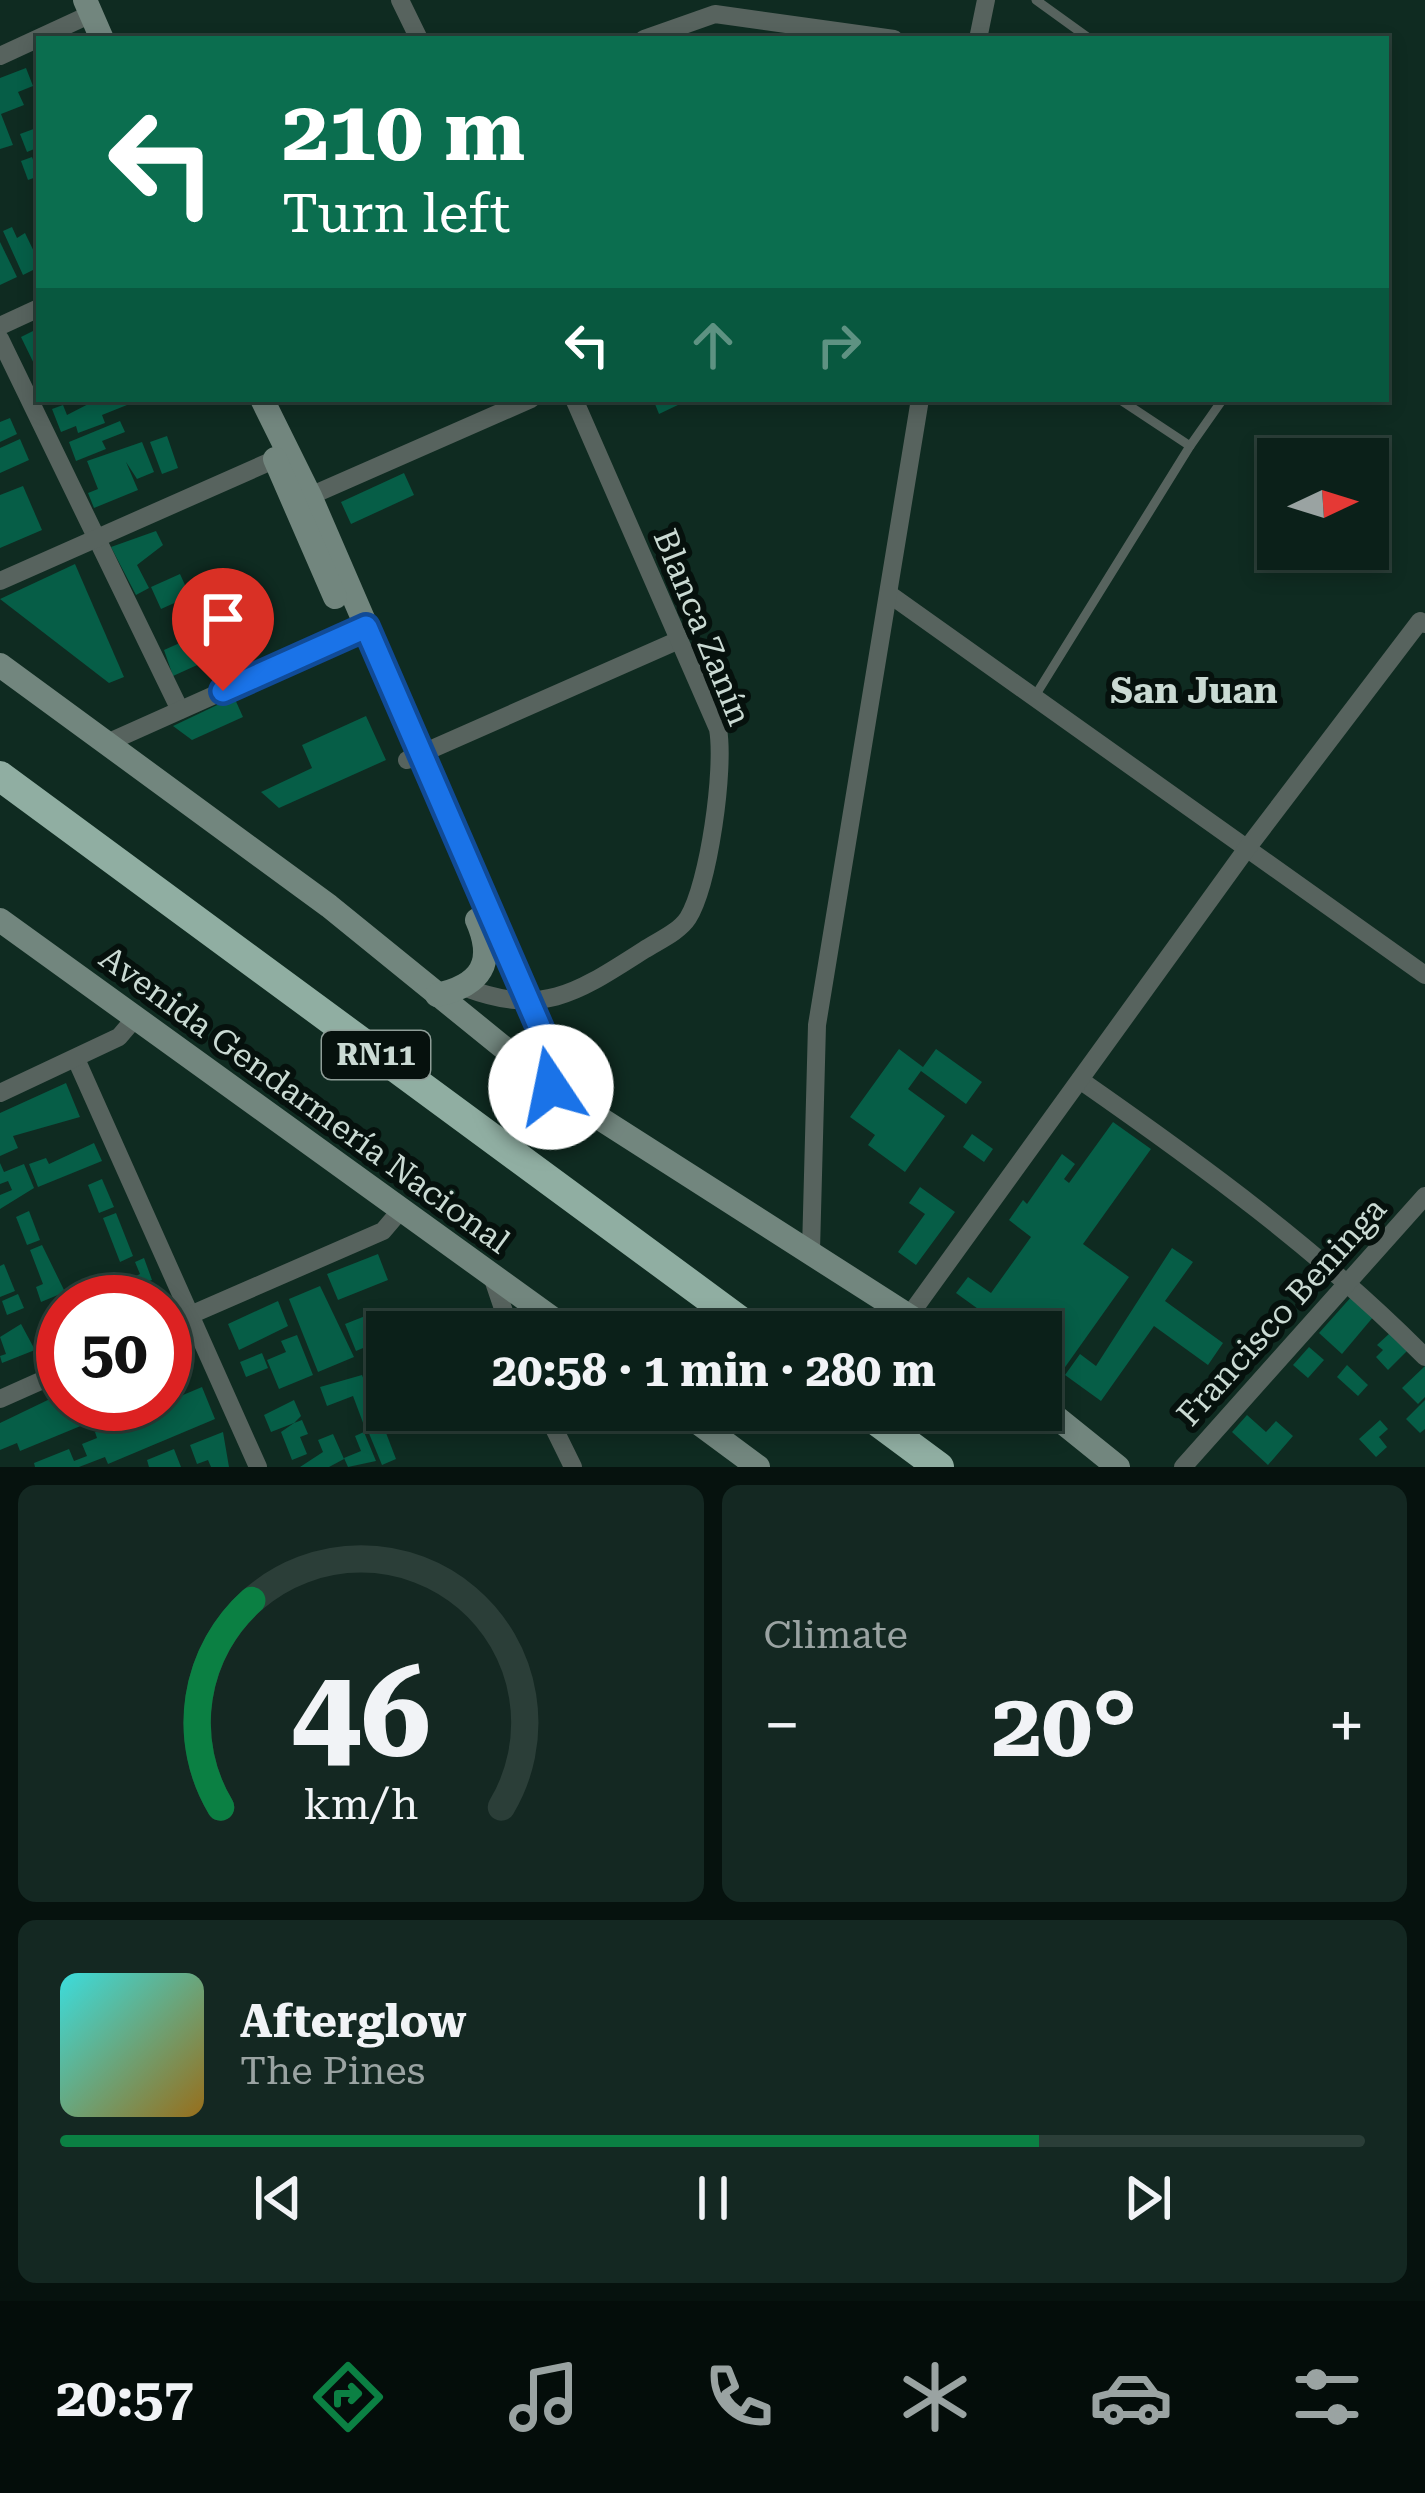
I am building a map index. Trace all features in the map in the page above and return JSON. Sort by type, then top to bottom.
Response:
[{"type":"highway","name":"RN11","points":[[0,776],[726,1311]]},
{"type":"highway","points":[[890,1431],[939,1467]]},
{"type":"main road","points":[[88,7],[101,36]]},
{"type":"main road","points":[[264,404],[282,456],[414,757],[529,1003],[553,1064],[551,1087]]},
{"type":"main road","points":[[282,456],[310,496],[359,630]]},
{"type":"main road","points":[[0,665],[238,837],[551,1087],[902,1311]]},
{"type":"main road","points":[[414,757],[486,942],[481,975],[466,988],[437,995]]},
{"type":"main road","name":"Avenida Gendarmería Nacional","points":[[0,920],[541,1311]]},
{"type":"main road","points":[[1062,1422],[1118,1467]]},
{"type":"main road","points":[[709,1431],[758,1467]]},
{"type":"street","points":[[400,0],[417,36]]},
{"type":"street","points":[[979,36],[986,0]]},
{"type":"street","points":[[0,56],[88,7]]},
{"type":"street","points":[[653,36],[715,14],[873,36]]},
{"type":"street","points":[[0,326],[36,309]]},
{"type":"street","points":[[0,339],[180,710]]},
{"type":"street","points":[[310,496],[524,402]]},
{"type":"street","name":"Blanca Zanín","points":[[529,1003],[568,995],[681,927],[690,915],[722,756],[718,729],[575,402]]},
{"type":"street","points":[[812,1250],[817,1024],[920,402]]},
{"type":"street","points":[[0,581],[282,456]]},
{"type":"street","points":[[889,594],[1425,975]]},
{"type":"street","points":[[913,1311],[1245,851],[1420,621],[1425,624]]},
{"type":"street","points":[[107,743],[359,630]]},
{"type":"street","points":[[414,757],[679,640]]},
{"type":"street","points":[[466,988],[529,1003]]},
{"type":"street","points":[[0,1093],[119,1037],[136,1017]]},
{"type":"street","points":[[76,1059],[175,1275]]},
{"type":"street","points":[[1080,1080],[1204,1166],[1351,1282],[1425,1357]]},
{"type":"street","name":"Francisco Beninga","points":[[1183,1467],[1425,1196]]},
{"type":"street","points":[[258,1467],[192,1313],[383,1231],[400,1211]]},
{"type":"street","points":[[492,1276],[504,1311]]},
{"type":"street","points":[[0,1399],[36,1383]]},
{"type":"street","points":[[548,1467],[570,1463],[555,1431]]},
{"type":"lane","points":[[1036,0],[1086,36]]},
{"type":"lane","points":[[1124,402],[1190,446]]},
{"type":"lane","points":[[1034,698],[1220,402]]},
{"type":"building","points":[[26,68],[33,86],[18,92],[24,105],[1,114],[13,145],[0,149],[0,78]]},
{"type":"building","points":[[36,128],[36,148],[27,152],[20,134]]},
{"type":"building","points":[[32,157],[36,177],[28,180],[21,161]]},
{"type":"building","points":[[12,227],[17,238],[25,233],[36,256],[36,268],[23,275],[3,231]]},
{"type":"building","points":[[0,242],[17,277],[0,285]]},
{"type":"building","points":[[36,330],[36,368],[21,337]]},
{"type":"building","points":[[92,402],[134,402],[102,415],[105,423],[78,433],[76,426],[61,432],[52,409],[63,405],[67,415]]},
{"type":"building","points":[[654,402],[679,402],[680,404],[659,414]]},
{"type":"building","points":[[10,418],[17,434],[0,442],[0,422]]},
{"type":"building","points":[[120,421],[125,432],[102,441],[106,449],[76,461],[69,442]]},
{"type":"building","points":[[167,436],[178,468],[162,474],[150,442]]},
{"type":"building","points":[[20,439],[29,460],[0,473],[0,448]]},
{"type":"building","points":[[142,442],[154,472],[137,479],[126,462],[138,490],[94,508],[88,493],[98,489],[87,461]]},
{"type":"building","points":[[404,473],[414,495],[351,524],[341,502]]},
{"type":"building","points":[[23,486],[42,530],[0,548],[0,495]]},
{"type":"building","points":[[156,531],[163,545],[137,565],[149,588],[136,595],[111,547]]},
{"type":"building","points":[[75,564],[124,677],[109,683],[0,599]]},
{"type":"building","points":[[180,574],[190,596],[161,609],[151,587]]},
{"type":"building","points":[[198,621],[215,657],[173,676],[164,650],[182,642],[177,630]]},
{"type":"building","points":[[234,697],[243,717],[192,740],[173,726]]},
{"type":"building","points":[[366,716],[386,760],[279,808],[261,792],[312,768],[302,745]]},
{"type":"building","points":[[899,1049],[923,1067],[936,1049],[982,1082],[966,1104],[921,1071],[908,1089],[945,1116],[905,1172],[868,1145],[875,1135],[850,1117]]},
{"type":"building","points":[[66,1083],[80,1117],[13,1136],[18,1148],[0,1156],[0,1113]]},
{"type":"building","points":[[1113,1122],[1151,1149],[1083,1244],[1129,1277],[1063,1370],[1062,1311],[981,1311],[956,1293],[968,1277],[991,1293],[1031,1237],[1009,1220],[1023,1200],[1027,1204],[1062,1154],[1075,1164],[1064,1179],[1069,1183]]},
{"type":"building","points":[[972,1134],[993,1149],[984,1162],[963,1147]]},
{"type":"building","points":[[94,1143],[102,1161],[38,1187],[29,1164],[46,1158],[49,1164]]},
{"type":"building","points":[[0,1163],[4,1172],[24,1164],[34,1188],[0,1209],[0,1195],[12,1190],[8,1181],[0,1184]]},
{"type":"building","points":[[102,1179],[114,1207],[99,1213],[88,1185]]},
{"type":"building","points":[[920,1187],[955,1212],[916,1265],[898,1252],[925,1214],[909,1203]]},
{"type":"building","points":[[29,1211],[40,1240],[27,1245],[16,1217]]},
{"type":"building","points":[[116,1213],[133,1256],[120,1262],[103,1218]]},
{"type":"building","points":[[42,1245],[57,1275],[40,1275],[30,1250]]},
{"type":"building","points":[[1172,1248],[1193,1262],[1165,1301],[1223,1343],[1208,1365],[1154,1326],[1101,1401],[1065,1375],[1080,1354],[1096,1366]]},
{"type":"building","points":[[378,1254],[388,1280],[338,1300],[327,1274]]},
{"type":"building","points":[[144,1258],[150,1275],[138,1275],[135,1262]]},
{"type":"building","points":[[4,1264],[15,1291],[0,1297],[0,1266]]},
{"type":"building","points":[[320,1286],[354,1357],[318,1372],[289,1299]]},
{"type":"building","points":[[18,1294],[24,1308],[7,1315],[2,1301]]},
{"type":"building","points":[[1352,1296],[1374,1316],[1342,1354],[1319,1333]]},
{"type":"building","points":[[278,1301],[288,1326],[239,1350],[228,1324]]},
{"type":"building","points":[[366,1316],[366,1347],[356,1351],[345,1324]]},
{"type":"building","points":[[21,1324],[35,1350],[2,1363],[0,1356],[6,1354],[0,1337]]},
{"type":"building","points":[[1390,1333],[1407,1351],[1388,1370],[1376,1357],[1383,1350],[1377,1345]]},
{"type":"building","points":[[297,1335],[313,1375],[279,1389],[267,1360],[286,1352],[281,1341]]},
{"type":"building","points":[[1309,1347],[1324,1360],[1308,1378],[1293,1365]]},
{"type":"building","points":[[262,1353],[268,1368],[246,1377],[240,1362]]},
{"type":"building","points":[[1347,1365],[1368,1385],[1358,1396],[1337,1377]]},
{"type":"building","points":[[1425,1366],[1425,1397],[1418,1404],[1402,1388]]},
{"type":"building","points":[[362,1375],[366,1428],[353,1396],[327,1406],[320,1387]]},
{"type":"building","points":[[202,1387],[215,1419],[192,1429],[192,1391]]},
{"type":"building","points":[[294,1400],[301,1416],[271,1432],[264,1415]]},
{"type":"building","points":[[1425,1400],[1425,1429],[1420,1433],[1406,1419]]},
{"type":"building","points":[[36,1406],[36,1431],[69,1431],[20,1451],[17,1443],[0,1450],[0,1423]]},
{"type":"building","points":[[1247,1415],[1266,1432],[1276,1421],[1293,1436],[1268,1465],[1232,1432]]},
{"type":"building","points":[[302,1420],[308,1434],[300,1437],[307,1454],[292,1460],[281,1432]]},
{"type":"building","points":[[1380,1420],[1388,1429],[1379,1437],[1387,1447],[1376,1457],[1359,1439]]},
{"type":"building","points":[[186,1431],[108,1464],[105,1457],[79,1467],[35,1467],[34,1463],[69,1449],[74,1461],[87,1456],[82,1444],[97,1438],[95,1432]]},
{"type":"building","points":[[368,1431],[385,1431],[396,1459],[382,1465]]},
{"type":"building","points":[[223,1432],[229,1467],[211,1467],[208,1460],[197,1464],[190,1445]]},
{"type":"building","points":[[364,1432],[376,1461],[348,1467],[344,1458],[361,1451],[355,1436]]},
{"type":"building","points":[[333,1434],[344,1459],[329,1467],[300,1467],[323,1452],[318,1440]]},
{"type":"building","points":[[174,1449],[181,1467],[149,1467],[147,1460]]},
{"type":"district","name":"San Juan","points":[[1194,690]]},
{"type":"route","points":[[223,691],[366,627],[546,1042],[553,1064],[551,1087]]}]
